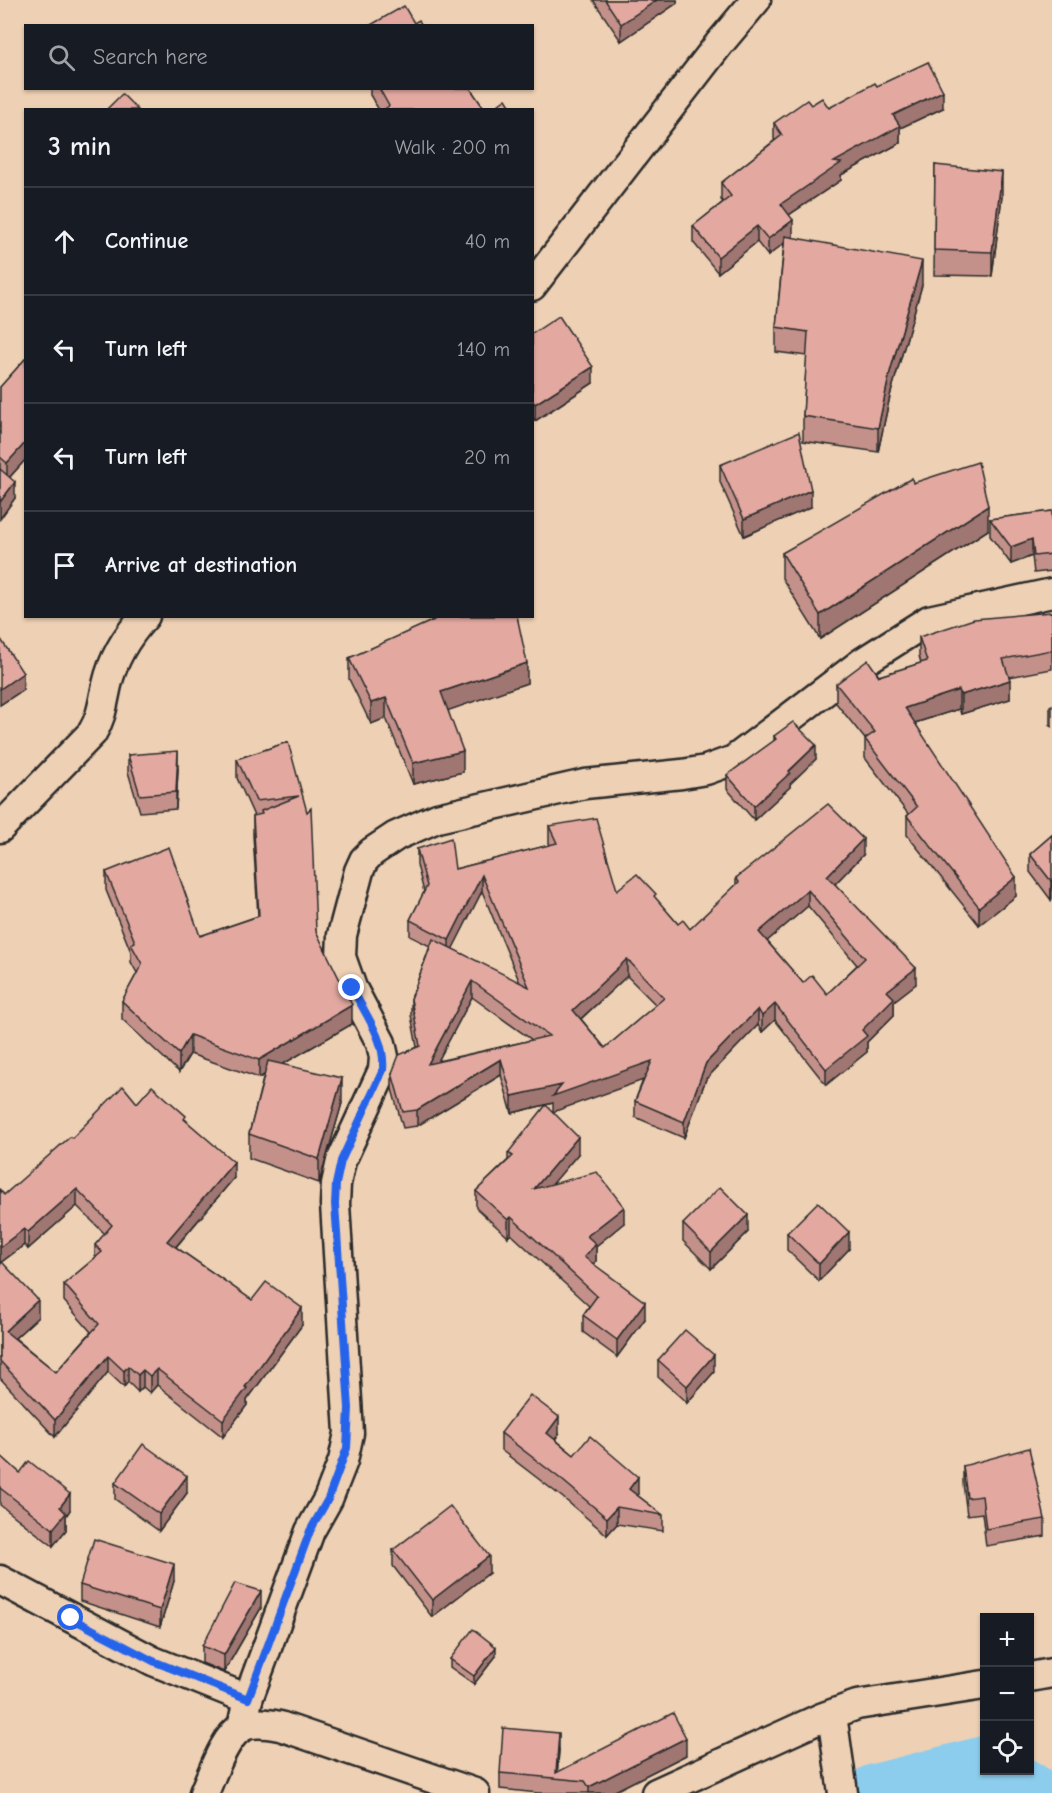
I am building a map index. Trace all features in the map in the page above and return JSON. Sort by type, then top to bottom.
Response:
[{"type":"street","points":[[534,283],[719,44],[756,0]]},
{"type":"street","points":[[204,1793],[222,1751],[242,1727],[248,1699],[310,1531],[328,1499],[343,1461],[349,1433],[335,1204],[336,1184],[341,1161],[383,1070],[384,1057],[381,1043],[352,988],[341,957],[342,935],[358,871],[364,860],[396,836],[437,818],[585,784],[682,774],[706,770],[734,760],[863,662],[929,620],[1052,593]]},
{"type":"street","points":[[0,828],[92,733],[99,722],[116,656],[143,618]]},
{"type":"street","points":[[0,1580],[153,1661],[248,1699]]},
{"type":"street","points":[[1034,1676],[1052,1674]]},
{"type":"street","points":[[656,1793],[857,1706],[980,1685]]},
{"type":"street","points":[[832,1715],[843,1793]]},
{"type":"street","points":[[242,1727],[261,1723],[280,1726],[475,1793]]},
{"type":"building","points":[[605,0],[657,0],[621,24]]},
{"type":"building","points":[[404,6],[414,23],[419,20],[421,24],[372,24]]},
{"type":"building","points":[[928,62],[943,91],[893,115],[900,126],[834,162],[841,163],[781,204],[793,220],[768,239],[757,226],[718,257],[693,226],[731,196],[721,183],[782,135],[774,123],[807,100],[811,105],[822,98],[829,108],[875,83],[877,86]]},
{"type":"building","points":[[380,90],[471,90],[484,108],[386,108],[389,106]]},
{"type":"building","points":[[122,94],[136,108],[108,108]]},
{"type":"building","points":[[506,99],[512,108],[494,108]]},
{"type":"building","points":[[935,165],[1002,172],[992,252],[934,250]]},
{"type":"building","points":[[785,236],[922,261],[890,372],[878,428],[803,416],[808,332],[776,327]]},
{"type":"building","points":[[559,316],[593,367],[535,404],[534,403],[534,333]]},
{"type":"building","points":[[24,360],[24,444],[7,463],[0,457],[0,387]]},
{"type":"building","points":[[799,432],[811,490],[744,519],[720,465]]},
{"type":"building","points":[[978,462],[988,506],[820,615],[782,553],[912,478],[913,483]]},
{"type":"building","points":[[0,469],[15,482],[0,502]]},
{"type":"building","points":[[1052,511],[1052,554],[1034,556],[1032,539],[1011,547],[990,519]]},
{"type":"building","points":[[1052,612],[1052,650],[1003,659],[1010,680],[961,695],[959,690],[905,708],[1016,877],[979,907],[907,816],[917,807],[865,739],[875,732],[836,684],[868,660],[879,676],[927,661],[919,637],[974,619]]},
{"type":"building","points":[[434,618],[517,618],[527,663],[441,692],[463,751],[413,763],[386,698],[371,703],[349,658],[434,620]]},
{"type":"building","points":[[0,638],[23,673],[0,689]]},
{"type":"building","points":[[793,722],[816,745],[754,806],[727,775],[776,739],[774,736]]},
{"type":"building","points":[[288,742],[307,812],[311,808],[316,931],[352,1005],[259,1060],[190,1035],[179,1054],[122,1001],[142,964],[131,944],[135,942],[106,872],[169,847],[200,936],[259,916],[253,816],[299,796],[256,801],[237,759]]},
{"type":"building","points":[[178,751],[176,792],[140,795],[128,755]]},
{"type":"building","points":[[828,804],[863,839],[827,876],[916,968],[887,991],[894,998],[862,1030],[867,1036],[826,1069],[775,1004],[762,1016],[758,1009],[706,1063],[684,1122],[635,1101],[652,1061],[553,1096],[562,1085],[512,1096],[501,1059],[417,1110],[403,1112],[392,1073],[399,1055],[420,1046],[411,999],[433,939],[529,987],[482,875],[449,940],[410,920],[427,886],[417,849],[451,838],[455,869],[557,843],[549,826],[596,818],[617,890],[637,874],[656,894],[654,896],[678,924],[683,920],[690,929],[739,882],[736,878]],"holes":[[[808,890],[865,958],[827,994],[812,975],[803,983],[759,932]],[[627,959],[664,998],[605,1048],[573,1010]],[[472,981],[549,1036],[428,1064]]]},
{"type":"building","points":[[1052,835],[1052,880],[1051,881],[1030,854]]},
{"type":"building","points":[[268,1061],[342,1078],[319,1159],[249,1134]]},
{"type":"building","points":[[123,1086],[137,1103],[152,1086],[186,1116],[184,1119],[234,1162],[167,1241],[252,1300],[266,1282],[302,1308],[223,1420],[157,1369],[150,1376],[143,1370],[138,1375],[128,1366],[124,1371],[108,1356],[55,1420],[0,1361],[0,1265],[2,1262],[38,1300],[5,1331],[56,1372],[99,1324],[64,1284],[102,1252],[95,1245],[112,1225],[77,1189],[28,1232],[24,1229],[0,1247],[0,1190],[4,1195],[70,1137],[72,1138]]},
{"type":"building","points":[[546,1105],[578,1137],[534,1189],[597,1172],[624,1207],[587,1236],[596,1244],[584,1257],[645,1302],[617,1340],[583,1315],[597,1296],[511,1217],[508,1220],[476,1191],[513,1156],[508,1153]]},
{"type":"building","points":[[720,1187],[748,1215],[711,1252],[683,1224]]},
{"type":"building","points":[[818,1202],[849,1232],[819,1264],[787,1233]]},
{"type":"building","points":[[685,1330],[714,1355],[687,1386],[658,1360]]},
{"type":"building","points":[[530,1395],[559,1417],[547,1433],[574,1455],[590,1436],[638,1477],[629,1489],[663,1515],[617,1507],[607,1518],[501,1433]]},
{"type":"building","points":[[143,1444],[187,1476],[159,1514],[115,1483]]},
{"type":"building","points":[[1029,1448],[1045,1519],[986,1529],[982,1496],[967,1498],[963,1466]]},
{"type":"building","points":[[0,1455],[20,1473],[29,1461],[70,1494],[60,1507],[66,1513],[53,1529],[0,1488]]},
{"type":"building","points":[[450,1506],[489,1556],[432,1600],[393,1550]]},
{"type":"building","points":[[94,1539],[174,1564],[160,1610],[80,1585]]},
{"type":"building","points":[[235,1583],[261,1591],[224,1655],[202,1646]]},
{"type":"building","points":[[473,1629],[496,1647],[474,1676],[450,1659]]},
{"type":"building","points":[[673,1713],[686,1738],[589,1787],[585,1781],[500,1773],[503,1728],[559,1733],[556,1773]]},
{"type":"waterway","points":[[875,1793],[980,1766]]},
{"type":"waterway","points":[[1004,1775],[1032,1793]]},
{"type":"route","points":[[71,1618],[153,1661],[248,1699],[310,1531],[328,1499],[347,1448],[349,1408],[335,1204],[336,1184],[341,1161],[383,1070],[384,1057],[381,1043],[352,988]]}]
